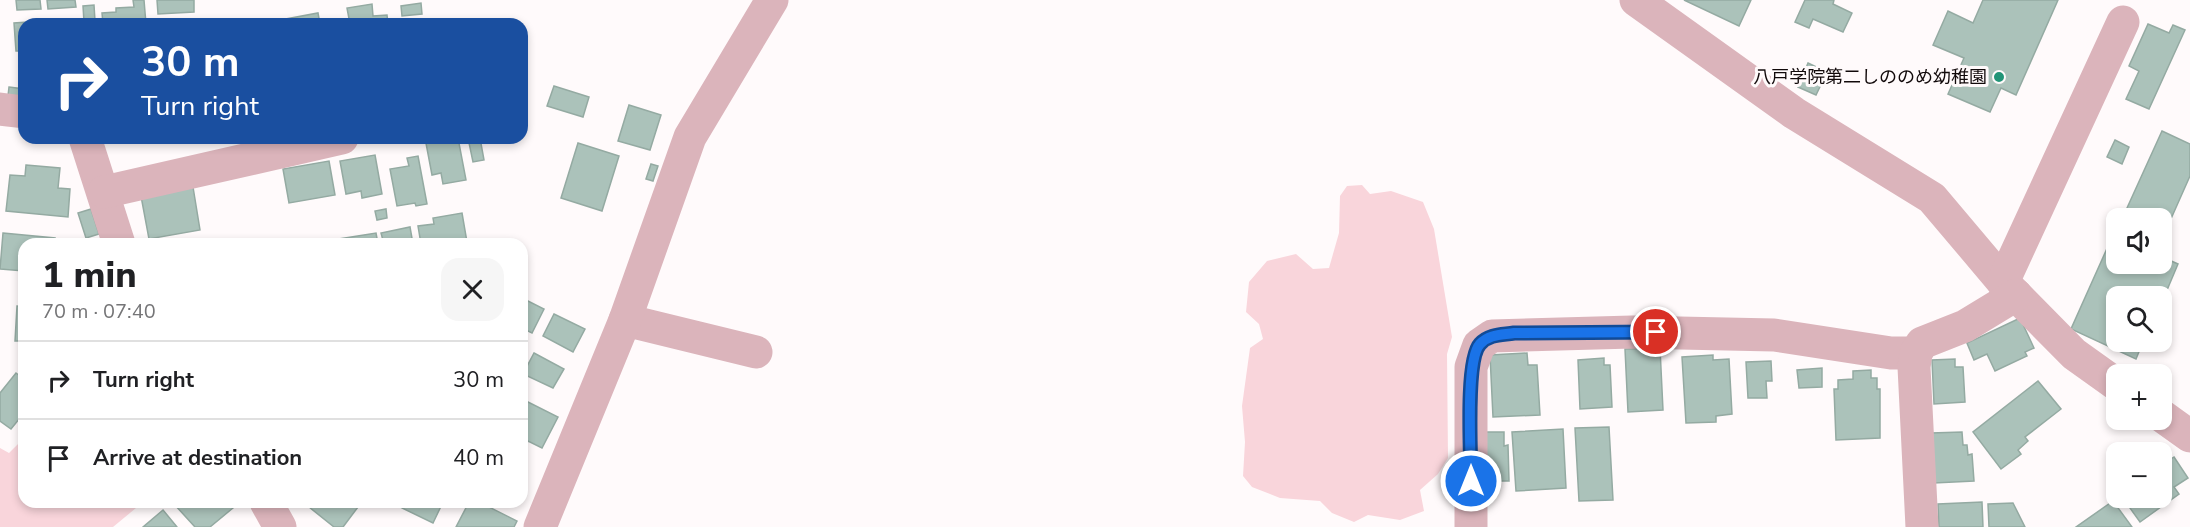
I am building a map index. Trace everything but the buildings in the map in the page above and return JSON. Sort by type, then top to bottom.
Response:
[{"type":"street","points":[[540,527],[625,320],[690,137],[772,0]]},
{"type":"street","points":[[1636,0],[1794,113],[1932,198],[2009,289],[2074,354],[2106,377]]},
{"type":"street","points":[[1922,527],[1914,367],[1916,353],[1922,343],[1965,326],[2009,289],[2123,22]]},
{"type":"street","points":[[0,109],[18,111]]},
{"type":"street","points":[[87,144],[117,238]]},
{"type":"street","points":[[104,192],[316,144]]},
{"type":"street","points":[[625,320],[756,352]]},
{"type":"street","points":[[1471,527],[1471,367],[1479,345],[1492,336],[1632,332],[1774,335],[1891,353],[1916,353]]},
{"type":"street","points":[[2172,423],[2190,436]]},
{"type":"shaded area","points":[[1362,185],[1370,194],[1391,191],[1423,202],[1434,229],[1452,337],[1447,354],[1448,458],[1438,474],[1420,490],[1424,511],[1400,520],[1368,515],[1354,522],[1332,513],[1320,501],[1280,498],[1252,487],[1243,476],[1245,442],[1242,406],[1250,348],[1263,339],[1259,324],[1246,312],[1249,282],[1267,261],[1296,254],[1313,269],[1329,268],[1339,233],[1340,196],[1347,186]]},
{"type":"shaded area","points":[[18,444],[18,508],[136,508],[113,527],[0,527],[0,448],[9,453]]},
{"type":"place","name":"八戸学院第二しののめ幼稚園","points":[[1999,77]]},
{"type":"route","points":[[1471,481],[1471,367],[1479,345],[1492,336],[1514,333],[1656,332]]}]
